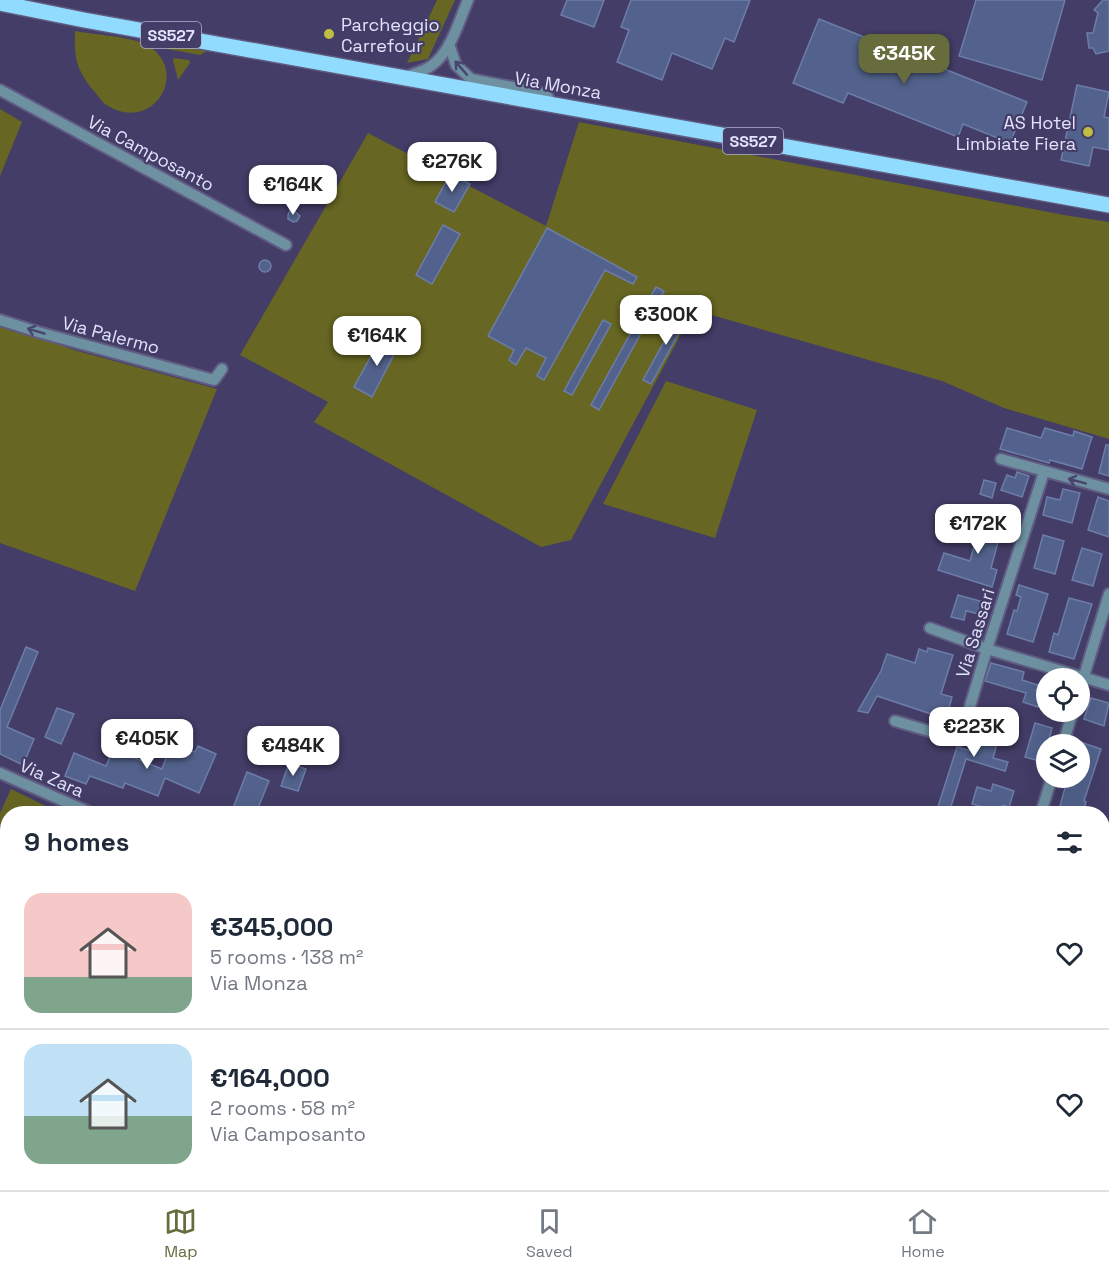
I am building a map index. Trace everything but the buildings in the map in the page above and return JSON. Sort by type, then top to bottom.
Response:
[{"type":"main road","name":"Via Monza","points":[[0,3],[1109,205]]},
{"type":"street","points":[[405,77],[430,67],[449,44],[468,0]]},
{"type":"street","points":[[449,44],[456,65],[471,79],[538,92],[548,97],[549,103]]},
{"type":"street","name":"Via Camposanto","points":[[0,90],[286,245]]},
{"type":"street","name":"Via Palermo","points":[[0,320],[214,380],[222,369]]},
{"type":"street","points":[[1001,459],[1109,489]]},
{"type":"street","name":"Via Sassari","points":[[895,721],[960,740],[1044,472]]},
{"type":"street","points":[[1087,668],[1109,594]]},
{"type":"street","points":[[930,628],[987,649],[1051,668]]},
{"type":"street","points":[[1090,680],[1109,685]]},
{"type":"street","name":"Via Zara","points":[[0,773],[75,806]]},
{"type":"street","points":[[1043,806],[1049,788]]},
{"type":"shaded area","points":[[437,0],[455,0],[428,59],[407,63]]},
{"type":"shaded area","points":[[75,31],[137,41],[158,54],[165,67],[166,82],[162,95],[152,106],[139,112],[123,112],[105,104],[87,83],[80,69],[76,56]]},
{"type":"shaded area","points":[[164,41],[208,50],[200,55],[167,49]]},
{"type":"shaded area","points":[[174,58],[189,60],[190,63],[178,80],[173,60]]},
{"type":"shaded area","points":[[0,109],[22,122],[0,176]]},
{"type":"shaded area","points":[[579,122],[1109,222],[1109,439],[1004,408],[942,381],[694,310],[571,540],[541,547],[314,422],[328,402],[240,355],[368,133],[546,226]]},
{"type":"shaded area","points":[[0,324],[74,350],[217,389],[135,591],[0,543]]},
{"type":"shaded area","points":[[666,381],[757,410],[715,538],[603,504]]},
{"type":"shaded area","points":[[11,789],[46,806],[3,806]]},
{"type":"place","name":"Parcheggio Carrefour","points":[[329,34]]},
{"type":"place","name":"AS Hotel Limbiate Fiera","points":[[1088,132]]}]
